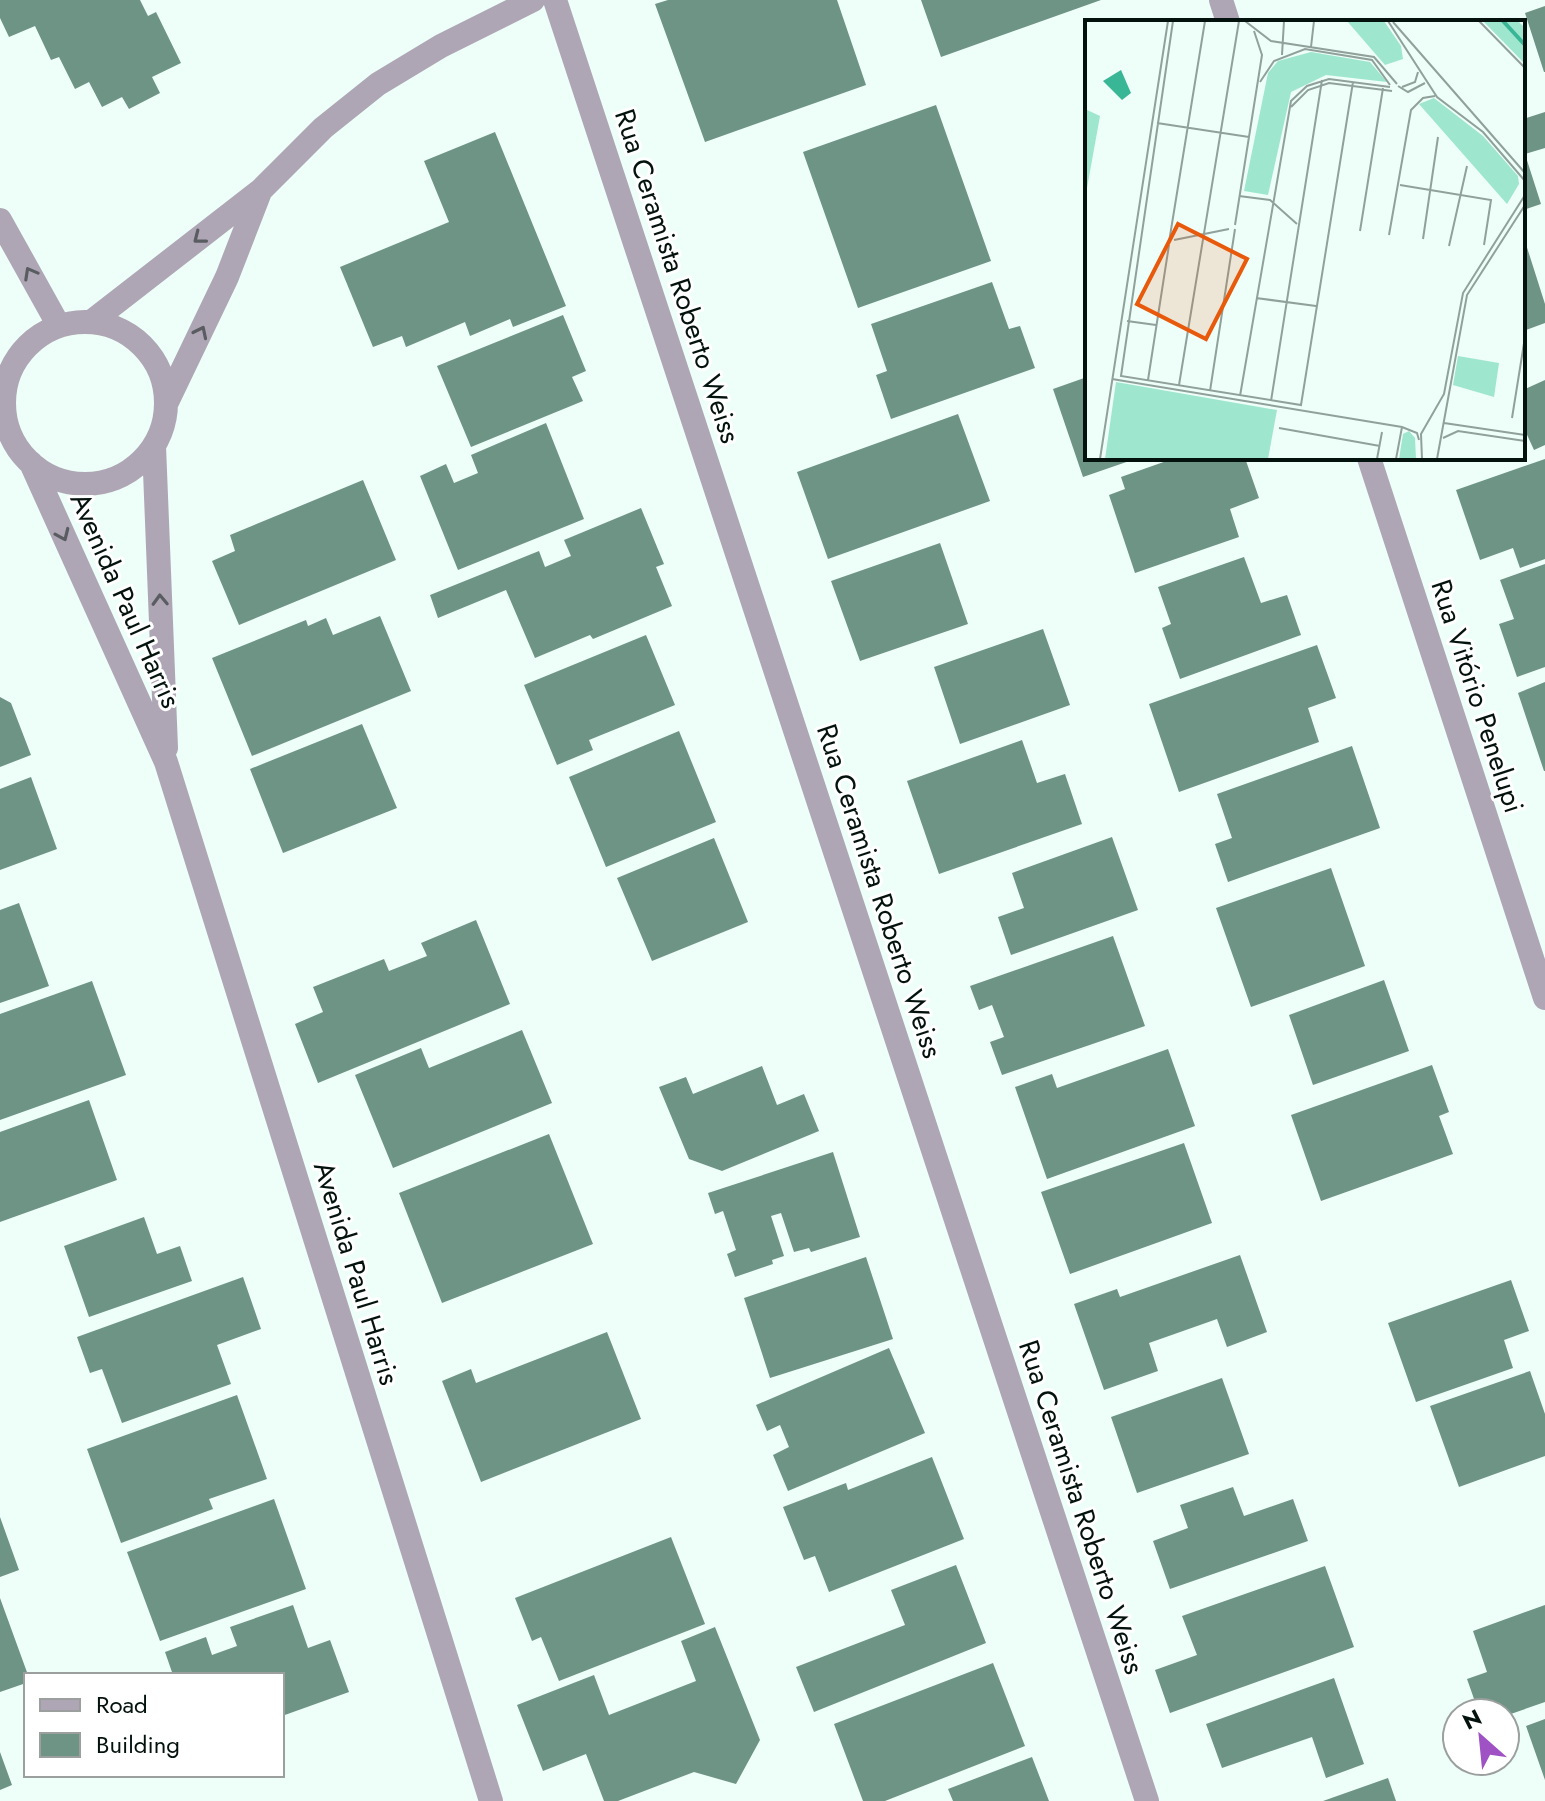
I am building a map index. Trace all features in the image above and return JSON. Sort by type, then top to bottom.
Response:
[{"type":"street","points":[[91,322],[261,190],[323,128],[378,84],[441,46],[533,0]]},
{"type":"street","name":"Rua Ceramista Roberto Weiss","points":[[555,0],[1147,1801]]},
{"type":"street","points":[[1221,0],[1227,20]]},
{"type":"street","points":[[167,402],[163,378],[152,356],[135,338],[114,327],[91,322],[59,326],[38,336],[21,353],[2,384],[6,421],[15,444],[31,463],[55,479],[82,484],[110,480],[135,466],[154,446],[163,425],[167,402],[227,277],[261,190]]},
{"type":"street","points":[[0,220],[59,326]]},
{"type":"street","name":"Avenida Paul Harris","points":[[154,446],[166,762]]},
{"type":"street","name":"Rua Vitório Penelupi","points":[[1370,460],[1545,998]]},
{"type":"street","name":"Avenida Paul Harris","points":[[31,463],[166,762],[491,1801]]},
{"type":"building","points":[[0,0],[140,0],[148,16],[156,12],[181,63],[152,77],[160,93],[129,109],[122,97],[102,107],[89,82],[75,89],[59,57],[51,60],[35,26],[9,37],[0,18]]},
{"type":"building","points":[[668,0],[837,0],[866,85],[705,142],[655,4]]},
{"type":"building","points":[[921,0],[1101,0],[941,57]]},
{"type":"building","points":[[1545,6],[1545,72],[1544,72],[1525,13]]},
{"type":"building","points":[[936,105],[991,261],[858,308],[803,152]]},
{"type":"building","points":[[1545,112],[1545,148],[1525,154],[1525,118]]},
{"type":"building","points":[[495,132],[566,306],[513,327],[510,319],[470,336],[465,322],[406,347],[402,336],[373,347],[340,267],[449,222],[424,161]]},
{"type":"building","points":[[1525,154],[1541,204],[1525,209]]},
{"type":"building","points":[[1525,241],[1545,304],[1545,323],[1525,330]]},
{"type":"building","points":[[992,282],[1009,329],[1020,326],[1035,368],[891,419],[876,375],[887,371],[871,324]]},
{"type":"building","points":[[563,315],[586,371],[572,377],[583,401],[471,447],[437,366]]},
{"type":"building","points":[[1085,378],[1085,460],[1132,460],[1083,477],[1053,389]]},
{"type":"building","points":[[1545,380],[1545,445],[1534,450],[1525,430],[1525,389]]},
{"type":"building","points":[[958,414],[990,501],[828,559],[797,472]]},
{"type":"building","points":[[546,423],[584,519],[458,570],[420,476],[446,464],[454,483],[478,473],[471,455]]},
{"type":"building","points":[[1545,459],[1545,559],[1520,568],[1513,548],[1480,560],[1456,490]]},
{"type":"building","points":[[1169,460],[1246,460],[1259,498],[1230,509],[1239,537],[1135,573],[1109,495],[1125,489],[1121,477]]},
{"type":"building","points":[[363,480],[396,560],[239,625],[212,561],[235,551],[230,535]]},
{"type":"building","points":[[641,508],[664,564],[656,567],[672,606],[593,639],[590,635],[535,658],[506,590],[438,618],[430,595],[539,551],[545,567],[571,556],[564,540]]},
{"type":"building","points":[[940,543],[968,624],[860,661],[831,581]]},
{"type":"building","points":[[1244,557],[1261,603],[1287,595],[1301,635],[1180,679],[1162,628],[1171,624],[1158,587]]},
{"type":"building","points":[[1545,564],[1545,667],[1517,677],[1499,624],[1514,619],[1500,580]]},
{"type":"building","points":[[380,616],[411,691],[252,756],[212,658],[306,620],[308,626],[326,618],[333,635]]},
{"type":"building","points":[[1043,629],[1070,705],[960,744],[934,667]]},
{"type":"building","points":[[646,635],[675,705],[589,740],[593,750],[557,765],[524,685]]},
{"type":"building","points":[[1317,645],[1336,698],[1308,708],[1319,742],[1179,792],[1149,704]]},
{"type":"building","points":[[1545,682],[1545,771],[1544,771],[1518,693]]},
{"type":"building","points":[[0,697],[11,703],[31,755],[0,767]]},
{"type":"building","points":[[362,724],[397,808],[283,853],[250,769]]},
{"type":"building","points":[[679,731],[716,822],[606,867],[569,777]]},
{"type":"building","points":[[1022,740],[1037,783],[1065,774],[1082,824],[939,874],[907,781]]},
{"type":"building","points":[[1352,746],[1380,828],[1228,882],[1215,844],[1232,838],[1217,794]]},
{"type":"building","points":[[31,777],[57,849],[0,870],[0,789]]},
{"type":"building","points":[[1112,837],[1138,910],[1011,955],[998,917],[1024,908],[1012,873]]},
{"type":"building","points":[[714,838],[748,922],[652,961],[617,878]]},
{"type":"building","points":[[1331,868],[1365,966],[1251,1007],[1216,908]]},
{"type":"building","points":[[19,903],[49,986],[0,1003],[0,910]]},
{"type":"building","points":[[476,920],[510,1004],[318,1083],[295,1024],[323,1012],[313,987],[384,959],[389,971],[427,956],[421,943]]},
{"type":"building","points":[[1113,936],[1145,1026],[1002,1075],[990,1042],[1004,1037],[992,1005],[979,1010],[970,986]]},
{"type":"building","points":[[1384,980],[1409,1051],[1313,1085],[1289,1015]]},
{"type":"building","points":[[92,981],[126,1075],[0,1120],[0,1014]]},
{"type":"building","points":[[522,1030],[552,1103],[393,1168],[355,1075],[421,1048],[429,1068]]},
{"type":"building","points":[[1168,1049],[1195,1126],[1047,1179],[1015,1087],[1052,1074],[1057,1088]]},
{"type":"building","points":[[1432,1065],[1449,1112],[1439,1116],[1453,1154],[1321,1201],[1291,1115]]},
{"type":"building","points":[[762,1066],[777,1105],[804,1094],[819,1131],[722,1171],[689,1159],[659,1087],[686,1077],[693,1094]]},
{"type":"building","points":[[89,1100],[117,1180],[0,1222],[0,1132]]},
{"type":"building","points":[[549,1134],[593,1244],[442,1303],[399,1193]]},
{"type":"building","points":[[1184,1143],[1212,1223],[1070,1274],[1041,1192]]},
{"type":"building","points":[[833,1152],[860,1237],[811,1252],[809,1248],[794,1252],[781,1213],[771,1216],[784,1256],[772,1260],[773,1264],[735,1277],[727,1254],[736,1250],[723,1211],[715,1214],[708,1193]]},
{"type":"building","points":[[144,1217],[157,1254],[180,1246],[192,1281],[89,1317],[64,1246]]},
{"type":"building","points":[[1240,1255],[1267,1332],[1227,1347],[1217,1319],[1149,1343],[1158,1371],[1104,1390],[1074,1304],[1117,1289],[1120,1297]]},
{"type":"building","points":[[866,1257],[893,1339],[770,1378],[744,1298]]},
{"type":"building","points":[[243,1277],[261,1329],[217,1345],[231,1384],[122,1423],[102,1369],[90,1373],[77,1337]]},
{"type":"building","points":[[1511,1280],[1529,1331],[1504,1340],[1513,1368],[1416,1402],[1388,1323]]},
{"type":"building","points":[[607,1332],[641,1419],[481,1482],[442,1381],[471,1369],[476,1383]]},
{"type":"building","points":[[889,1348],[925,1433],[788,1491],[773,1455],[789,1447],[780,1425],[767,1431],[756,1405]]},
{"type":"building","points":[[1530,1371],[1545,1414],[1545,1456],[1459,1487],[1430,1406]]},
{"type":"building","points":[[1222,1378],[1249,1454],[1137,1493],[1111,1417]]},
{"type":"building","points":[[237,1395],[267,1479],[209,1499],[213,1509],[121,1543],[87,1449]]},
{"type":"building","points":[[932,1457],[964,1539],[829,1592],[815,1556],[804,1560],[783,1507],[846,1483],[848,1490]]},
{"type":"building","points":[[1233,1487],[1244,1516],[1293,1499],[1308,1541],[1170,1589],[1153,1541],[1188,1528],[1180,1505]]},
{"type":"building","points":[[274,1499],[306,1589],[160,1641],[127,1552]]},
{"type":"building","points":[[0,1517],[19,1570],[0,1577]]},
{"type":"building","points":[[671,1537],[705,1624],[559,1681],[541,1637],[532,1641],[515,1598]]},
{"type":"building","points":[[956,1565],[986,1643],[814,1712],[796,1667],[905,1625],[891,1590]]},
{"type":"building","points":[[1325,1566],[1354,1647],[1170,1713],[1155,1670],[1197,1655],[1182,1616]]},
{"type":"building","points":[[0,1598],[27,1673],[24,1673],[24,1684],[0,1692]]},
{"type":"building","points":[[293,1605],[308,1648],[330,1640],[349,1692],[284,1715],[284,1673],[172,1673],[165,1652],[206,1637],[212,1655],[237,1646],[230,1627]]},
{"type":"building","points":[[1545,1605],[1545,1702],[1521,1710],[1521,1697],[1473,1697],[1467,1679],[1487,1672],[1473,1631]]},
{"type":"building","points":[[715,1627],[760,1740],[736,1784],[694,1772],[618,1801],[604,1801],[586,1754],[543,1771],[517,1705],[594,1675],[609,1715],[696,1681],[681,1641]]},
{"type":"building","points":[[993,1663],[1025,1746],[885,1801],[863,1801],[834,1724]]},
{"type":"building","points":[[1334,1678],[1364,1764],[1326,1778],[1312,1737],[1222,1768],[1206,1724]]},
{"type":"building","points":[[1545,1719],[1545,1780],[1526,1726]]},
{"type":"building","points":[[0,1752],[12,1785],[0,1790]]},
{"type":"building","points":[[1032,1757],[1049,1801],[953,1801],[948,1789]]},
{"type":"building","points":[[1388,1778],[1396,1801],[1323,1801]]}]
